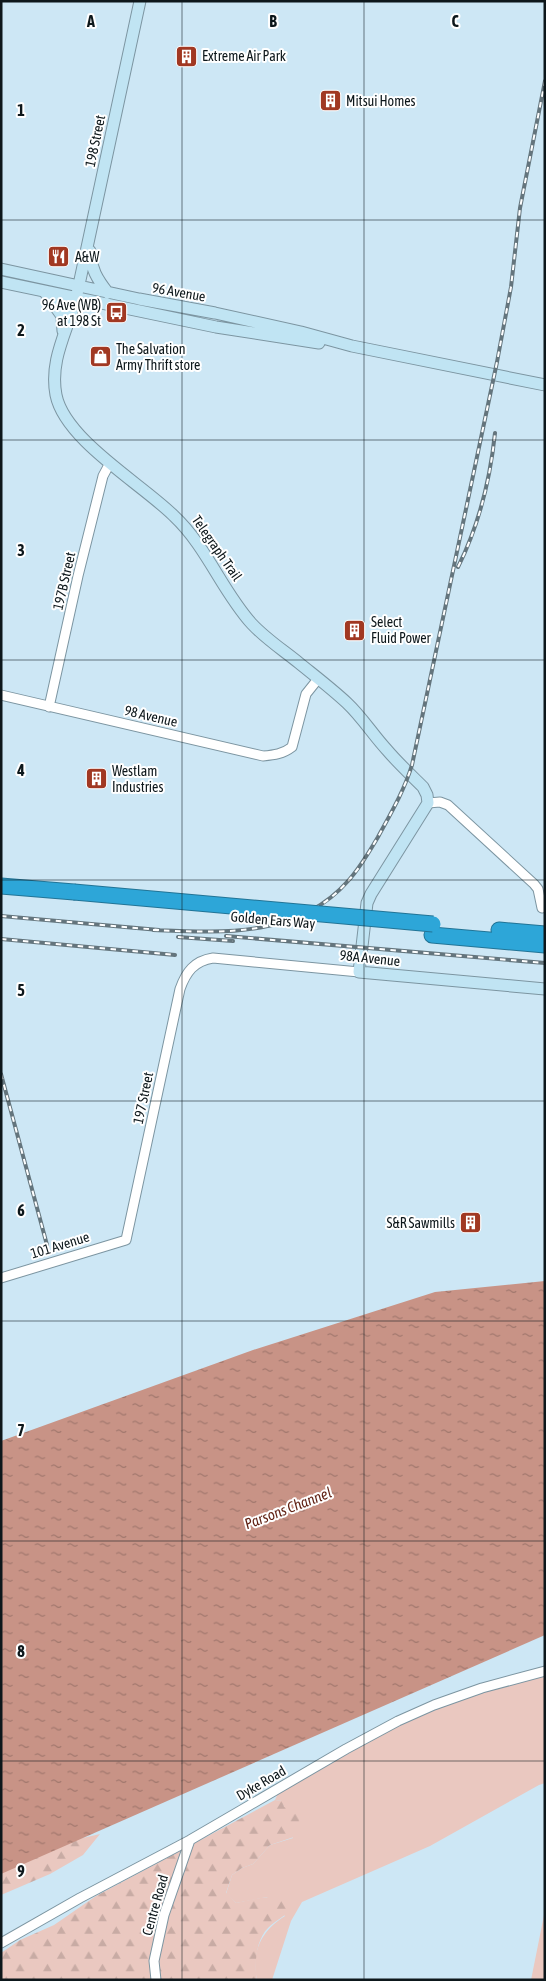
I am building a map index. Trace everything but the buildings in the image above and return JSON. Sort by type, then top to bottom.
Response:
[{"type":"highway","name":"Golden Ears Way","points":[[1,886],[74,898]]},
{"type":"highway","name":"Golden Ears Way","points":[[1,896],[74,898],[433,929],[545,934]]},
{"type":"highway","name":"Golden Ears Way","points":[[433,929],[545,945]]},
{"type":"street","name":"198 Street","points":[[78,286],[140,1]]},
{"type":"street","points":[[89,240],[91,266],[96,278],[108,293]]},
{"type":"street","name":"96 Avenue","points":[[1,269],[108,293],[215,313],[301,332],[352,346],[545,385]]},
{"type":"street","name":"96 Avenue","points":[[1,282],[263,335],[352,346]]},
{"type":"street","name":"Telegraph Trail","points":[[78,286],[76,298],[58,352],[54,378],[59,405],[72,427],[110,463],[173,514],[199,544],[250,622],[266,638],[347,704],[386,749],[423,787],[428,803]]},
{"type":"street","points":[[44,291],[62,316],[63,335]]},
{"type":"street","name":"197B Street","points":[[49,707],[103,476],[110,463]]},
{"type":"street","name":"98 Avenue","points":[[1,695],[263,756],[273,756],[286,752],[292,746],[306,694],[318,679]]},
{"type":"street","points":[[359,972],[367,904],[371,894],[428,803],[440,802],[448,805],[528,878],[538,889],[542,908]]},
{"type":"street","name":"98A Avenue","points":[[194,965],[213,958],[545,989]]},
{"type":"street","name":"197 Street","points":[[126,1240],[180,989],[187,973],[194,965]]},
{"type":"street","name":"101 Avenue","points":[[1,1278],[126,1240]]},
{"type":"street","name":"Dyke Road","points":[[1,1943],[80,1898],[190,1840],[346,1749],[398,1721],[434,1705],[474,1691],[545,1671]]},
{"type":"street","name":"Centre Road","points":[[156,1980],[154,1961],[164,1915],[190,1840]]},
{"type":"green space","points":[[545,1674],[545,1783],[430,1846],[302,1902],[291,1921],[272,1980],[257,1980],[255,1960],[260,1943],[270,1928],[285,1916],[267,1897],[236,1903],[226,1894],[232,1875],[242,1868],[253,1864],[270,1845],[293,1838],[282,1801],[275,1800],[278,1793],[399,1724],[462,1698]]},
{"type":"green space","points":[[275,1800],[283,1801],[284,1807],[297,1809],[299,1827],[294,1837],[270,1845],[253,1864],[242,1868],[232,1875],[226,1893],[236,1903],[271,1897],[292,1901],[290,1911],[273,1923],[261,1939],[256,1960],[257,1980],[1,1980],[1,1953],[20,1940],[54,1925],[96,1896]]},
{"type":"green space","points":[[100,1834],[83,1855],[50,1874],[1,1895],[1,1871],[57,1844]]},
{"type":"green space","points":[[545,1910],[545,1980],[531,1980]]},
{"type":"water","name":"Parsons Channel","points":[[545,1281],[545,1635],[1,1874],[1,1441],[253,1350],[435,1292]]},
{"type":"railway","points":[[153,930],[232,931],[258,928],[283,922],[306,913],[328,900],[352,876],[378,837],[401,793],[412,765],[497,362],[511,287],[520,208],[545,81]]},
{"type":"railway","points":[[458,567],[478,519],[487,485],[495,433]]},
{"type":"railway","points":[[1,916],[159,930]]},
{"type":"railway","points":[[226,936],[545,963]]},
{"type":"railway","points":[[178,937],[233,941]]},
{"type":"railway","points":[[1,939],[175,955]]},
{"type":"railway","points":[[1,1074],[47,1245]]},
{"type":"place","name":"Extreme Air Park","points":[[186,56]]},
{"type":"place","name":"Mitsui Homes","points":[[330,101]]},
{"type":"place","name":"A&W","points":[[59,257]]},
{"type":"place","name":"96 Ave (WB) at 198 St","points":[[117,313]]},
{"type":"place","name":"The Salvation Army Thrift store","points":[[100,357]]},
{"type":"place","name":"Select Fluid Power","points":[[355,630]]},
{"type":"place","name":"Westlam Industries","points":[[96,779]]},
{"type":"place","name":"S&R Sawmills","points":[[471,1223]]}]
